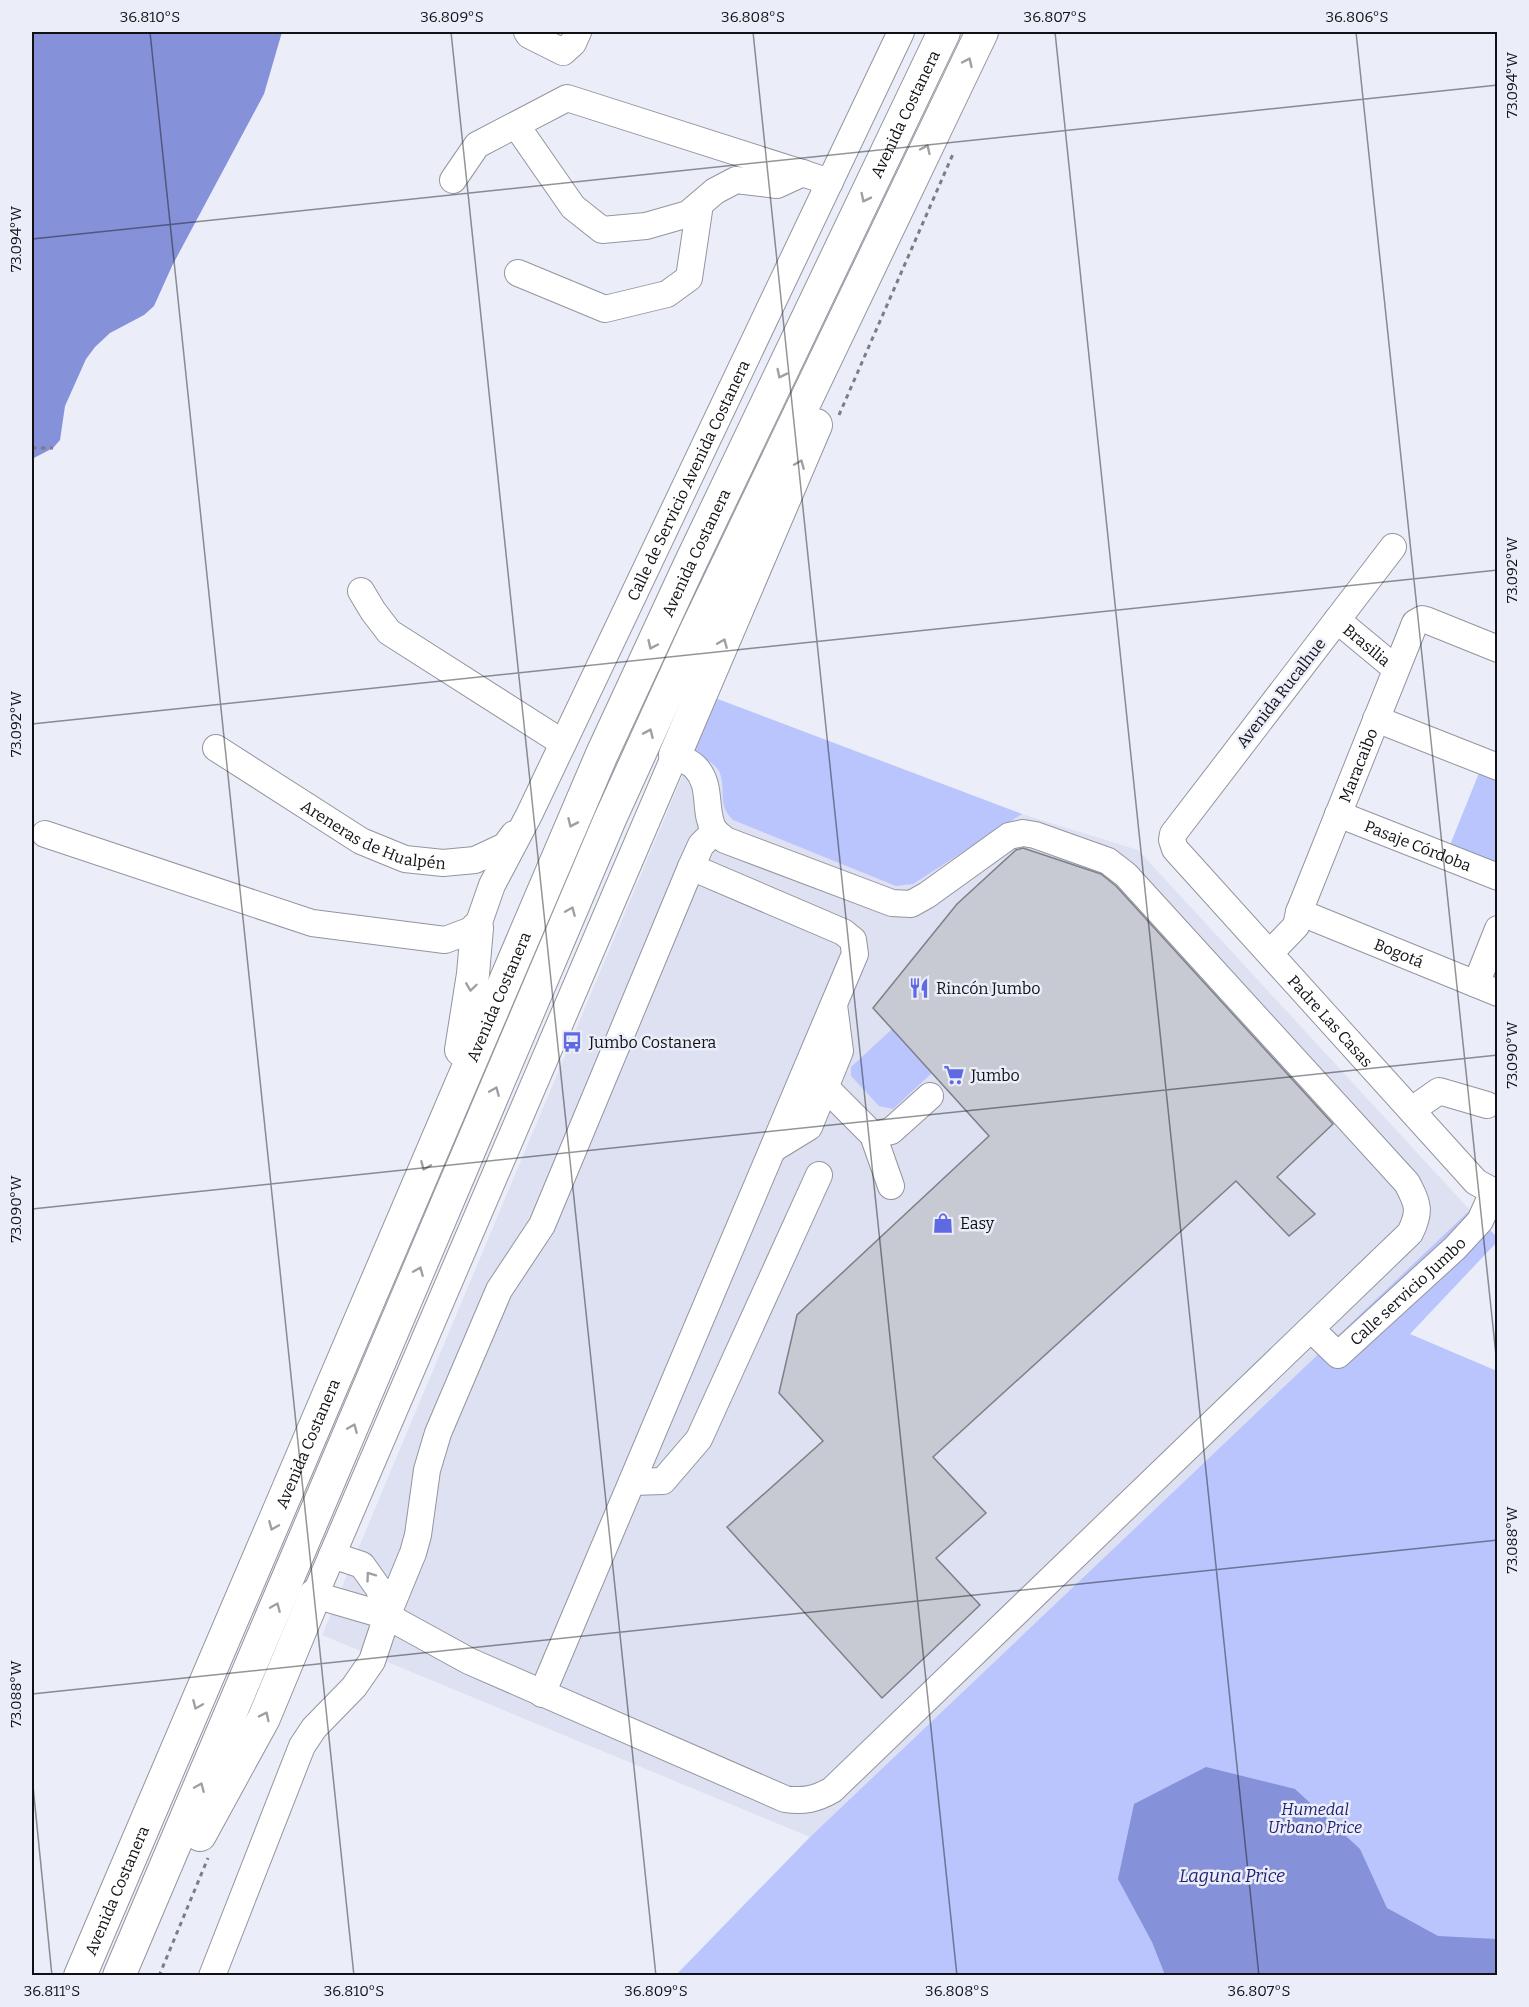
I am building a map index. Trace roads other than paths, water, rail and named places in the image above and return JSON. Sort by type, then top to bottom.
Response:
[{"type":"main road","name":"Avenida Costanera","points":[[80,1976],[248,1587],[447,1112],[630,691],[944,32]]},
{"type":"main road","name":"Avenida Costanera","points":[[119,1976],[610,819],[695,632],[982,32]]},
{"type":"main road","points":[[675,755],[807,448],[847,343],[874,259]]},
{"type":"main road","points":[[447,1112],[464,1037],[477,928]]},
{"type":"main road","points":[[138,1976],[202,1830],[264,1718],[315,1595]]},
{"type":"street","points":[[527,32],[563,52],[573,44],[578,32]]},
{"type":"street","name":"Calle de Servicio Avenida Costanera","points":[[477,928],[492,885],[529,815],[830,182],[891,35]]},
{"type":"street","points":[[453,180],[477,145],[567,98],[830,182]]},
{"type":"street","points":[[516,125],[573,207],[602,230],[646,226],[688,214],[715,191],[736,180],[777,185],[803,173]]},
{"type":"street","points":[[518,273],[604,309],[667,294],[689,278],[700,204]]},
{"type":"street","name":"Avenida Rucalhue","points":[[1172,840],[1173,834],[1393,547]]},
{"type":"street","points":[[361,591],[389,632],[563,743]]},
{"type":"street","name":"Brasilia","points":[[1337,620],[1396,669]]},
{"type":"street","name":"Maracaibo","points":[[1299,912],[1413,626],[1418,621],[1426,620],[1497,649]]},
{"type":"street","points":[[1376,719],[1497,767]]},
{"type":"street","name":"Areneras de Hualpén","points":[[216,748],[361,841],[405,860],[443,863],[475,860],[505,846],[529,815]]},
{"type":"street","points":[[675,755],[695,767],[702,777],[708,794],[715,831],[725,840],[892,903],[911,904],[1009,836],[1023,833],[1108,861],[1126,875],[1407,1184],[1416,1200],[1418,1218],[1410,1233],[832,1790],[816,1799],[801,1802],[785,1799],[542,1694],[469,1661],[387,1616],[315,1595],[675,755]]},
{"type":"street","name":"Pasaje Córdoba","points":[[1338,814],[1497,877]]},
{"type":"street","points":[[212,1976],[302,1746],[314,1728],[354,1687],[372,1660],[413,1553],[418,1535],[427,1470],[438,1433],[499,1290],[542,1225],[691,867],[701,845],[715,831]]},
{"type":"street","points":[[45,834],[312,923],[445,940],[477,928]]},
{"type":"street","name":"Padre Las Casas","points":[[1172,840],[1175,849],[1476,1182],[1495,1193]]},
{"type":"street","points":[[542,1694],[855,954],[854,940],[843,932],[691,867]]},
{"type":"street","points":[[1264,946],[1284,918],[1299,912]]},
{"type":"street","name":"Bogotá","points":[[1299,912],[1487,988]]},
{"type":"street","points":[[1487,988],[1497,929]]},
{"type":"street","points":[[773,1149],[809,1127],[840,1051],[834,1005]]},
{"type":"street","points":[[825,1088],[873,1135],[891,1186]]},
{"type":"street","points":[[1412,1110],[1439,1091],[1487,1105]]},
{"type":"street","points":[[873,1135],[891,1131],[930,1096]]},
{"type":"street","points":[[632,1482],[663,1480],[699,1439],[819,1175]]},
{"type":"street","name":"Calle servicio Jumbo","points":[[1311,1329],[1338,1355],[1455,1248],[1480,1221],[1495,1193]]},
{"type":"street","points":[[332,1555],[362,1565],[379,1589],[387,1616]]},
{"type":"water","points":[[32,32],[282,32],[264,94],[172,266],[154,306],[144,315],[110,333],[95,347],[86,359],[65,406],[60,440],[53,448],[32,459]]},
{"type":"water","name":"Laguna Price","points":[[1206,1767],[1295,1789],[1360,1849],[1387,1908],[1438,1936],[1497,1939],[1497,1975],[1165,1975],[1152,1942],[1118,1879],[1134,1804]]},
{"type":"place","name":"Rincón Jumbo","points":[[919,988]]},
{"type":"place","name":"Jumbo Costanera","points":[[572,1042]]},
{"type":"place","name":"Jumbo","points":[[954,1075]]},
{"type":"place","name":"Easy","points":[[943,1223]]},
{"type":"park label","name":"Humedal Urbano Price","points":[[1315,1818]]}]
